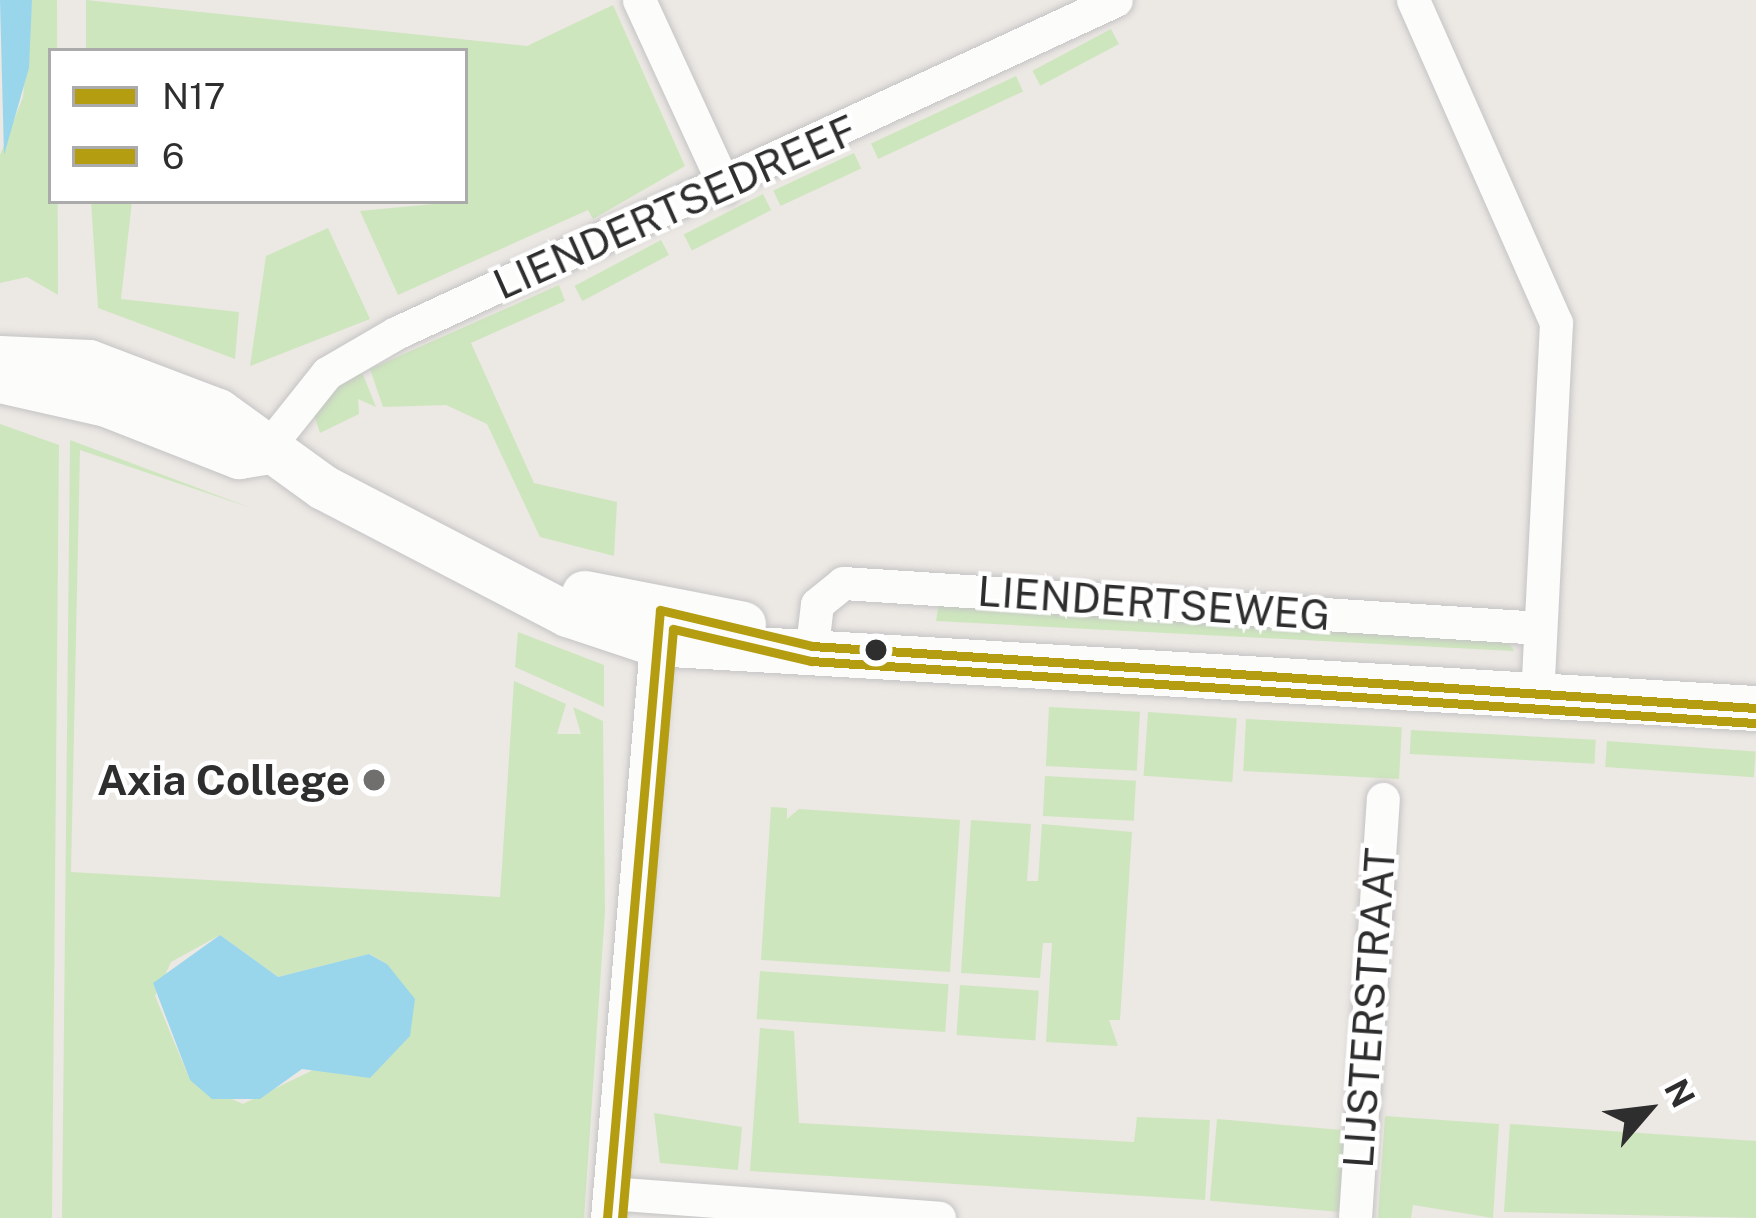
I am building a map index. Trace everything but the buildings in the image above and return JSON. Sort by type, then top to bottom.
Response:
[{"type":"street","points":[[639,0],[724,187]]},
{"type":"street","name":"LIENDERTSEDREEF","points":[[263,452],[327,373],[396,333],[724,187],[1116,0]]},
{"type":"street","points":[[1413,0],[1556,322],[1537,694]]},
{"type":"street","name":"LIENDERTSEWEG","points":[[0,358],[54,357],[140,380],[238,421],[263,452],[522,585],[567,614],[812,646],[1756,708]]},
{"type":"street","name":"LIENDERTSEWEG","points":[[0,380],[106,404],[239,456],[263,452]]},
{"type":"street","name":"LIENDERTSEWEG","points":[[812,646],[817,604],[843,583],[1540,628]]},
{"type":"street","points":[[657,626],[608,1206],[938,1218]]},
{"type":"street","name":"LIJSTERSTRAAT","points":[[1355,1218],[1383,799]]},
{"type":"green space","points":[[32,0],[57,0],[57,48],[48,48],[48,204],[58,204],[58,295],[27,277],[0,283],[0,155],[23,97]]},
{"type":"green space","points":[[86,0],[527,46],[613,5],[685,166],[593,219],[588,210],[398,295],[360,211],[468,204],[468,48],[86,48]]},
{"type":"green space","points":[[1111,29],[1119,44],[1040,86],[1032,71]]},
{"type":"green space","points":[[1016,76],[1023,91],[878,159],[871,144]]},
{"type":"green space","points":[[854,153],[861,168],[781,206],[773,191]]},
{"type":"green space","points":[[763,194],[771,210],[692,250],[684,234]]},
{"type":"green space","points":[[91,204],[132,204],[121,299],[239,312],[235,359],[98,308]]},
{"type":"green space","points":[[328,228],[370,319],[250,366],[266,256]]},
{"type":"green space","points":[[661,240],[669,255],[582,301],[574,286]]},
{"type":"green space","points":[[559,285],[565,301],[471,343],[534,483],[617,502],[614,556],[540,537],[487,424],[446,405],[383,407],[370,369]]},
{"type":"green space","points":[[362,372],[376,407],[358,399],[359,414],[320,433],[314,415],[333,385]]},
{"type":"green space","points":[[0,424],[59,445],[52,1218],[0,1218]]},
{"type":"green space","points":[[70,440],[251,508],[80,450],[71,872],[500,897],[514,681],[566,704],[557,734],[581,734],[573,707],[603,721],[605,912],[584,1218],[62,1218]],"holes":[[[220,935],[278,977],[370,954],[387,964],[313,1070],[243,1104],[190,1080],[155,996],[171,962]]]},
{"type":"green space","points":[[939,603],[1508,641],[1514,651],[936,621]]},
{"type":"green space","points":[[518,632],[604,665],[604,707],[515,667]]},
{"type":"green space","points":[[1049,707],[1140,712],[1137,771],[1046,766]]},
{"type":"green space","points":[[1148,712],[1237,718],[1232,782],[1144,776]]},
{"type":"green space","points":[[1246,719],[1402,727],[1399,779],[1243,771]]},
{"type":"green space","points":[[1411,730],[1596,740],[1594,764],[1410,754]]},
{"type":"green space","points":[[1607,741],[1756,751],[1754,777],[1605,767]]},
{"type":"green space","points":[[1045,776],[1136,781],[1134,821],[1043,816]]},
{"type":"green space","points":[[771,807],[787,808],[787,819],[799,809],[960,820],[950,972],[761,960]]},
{"type":"green space","points":[[971,820],[1031,824],[1027,881],[1038,881],[1042,824],[1132,832],[1120,1020],[1109,1020],[1118,1046],[1046,1042],[1052,943],[1043,943],[1040,978],[961,973]]},
{"type":"green space","points":[[760,971],[949,984],[945,1032],[757,1019]]},
{"type":"green space","points":[[960,985],[1039,991],[1035,1040],[957,1035]]},
{"type":"green space","points":[[760,1028],[794,1031],[799,1123],[1134,1142],[1137,1117],[1210,1120],[1205,1200],[750,1171]]},
{"type":"green space","points":[[654,1113],[742,1127],[738,1170],[660,1163]]},
{"type":"green space","points":[[1385,1116],[1499,1124],[1493,1218],[1413,1205],[1411,1218],[1378,1218]]},
{"type":"green space","points":[[1217,1119],[1348,1130],[1340,1212],[1210,1201]]},
{"type":"green space","points":[[1510,1124],[1756,1141],[1756,1218],[1504,1212]]},
{"type":"water","points":[[0,0],[32,0],[29,68],[4,155]]},
{"type":"water","points":[[220,935],[278,977],[369,954],[387,964],[415,999],[410,1036],[370,1078],[302,1069],[260,1099],[212,1099],[190,1080],[153,983]]},
{"type":"transit line","name":"N17","points":[[660,610],[812,646],[1756,708]]},
{"type":"transit line","name":"N17","points":[[607,1218],[660,610]]},
{"type":"transit line","name":"6","points":[[622,1218],[673,629],[811,661],[1755,723]]},
{"type":"place","name":"Axia College","points":[[374,780]]}]
